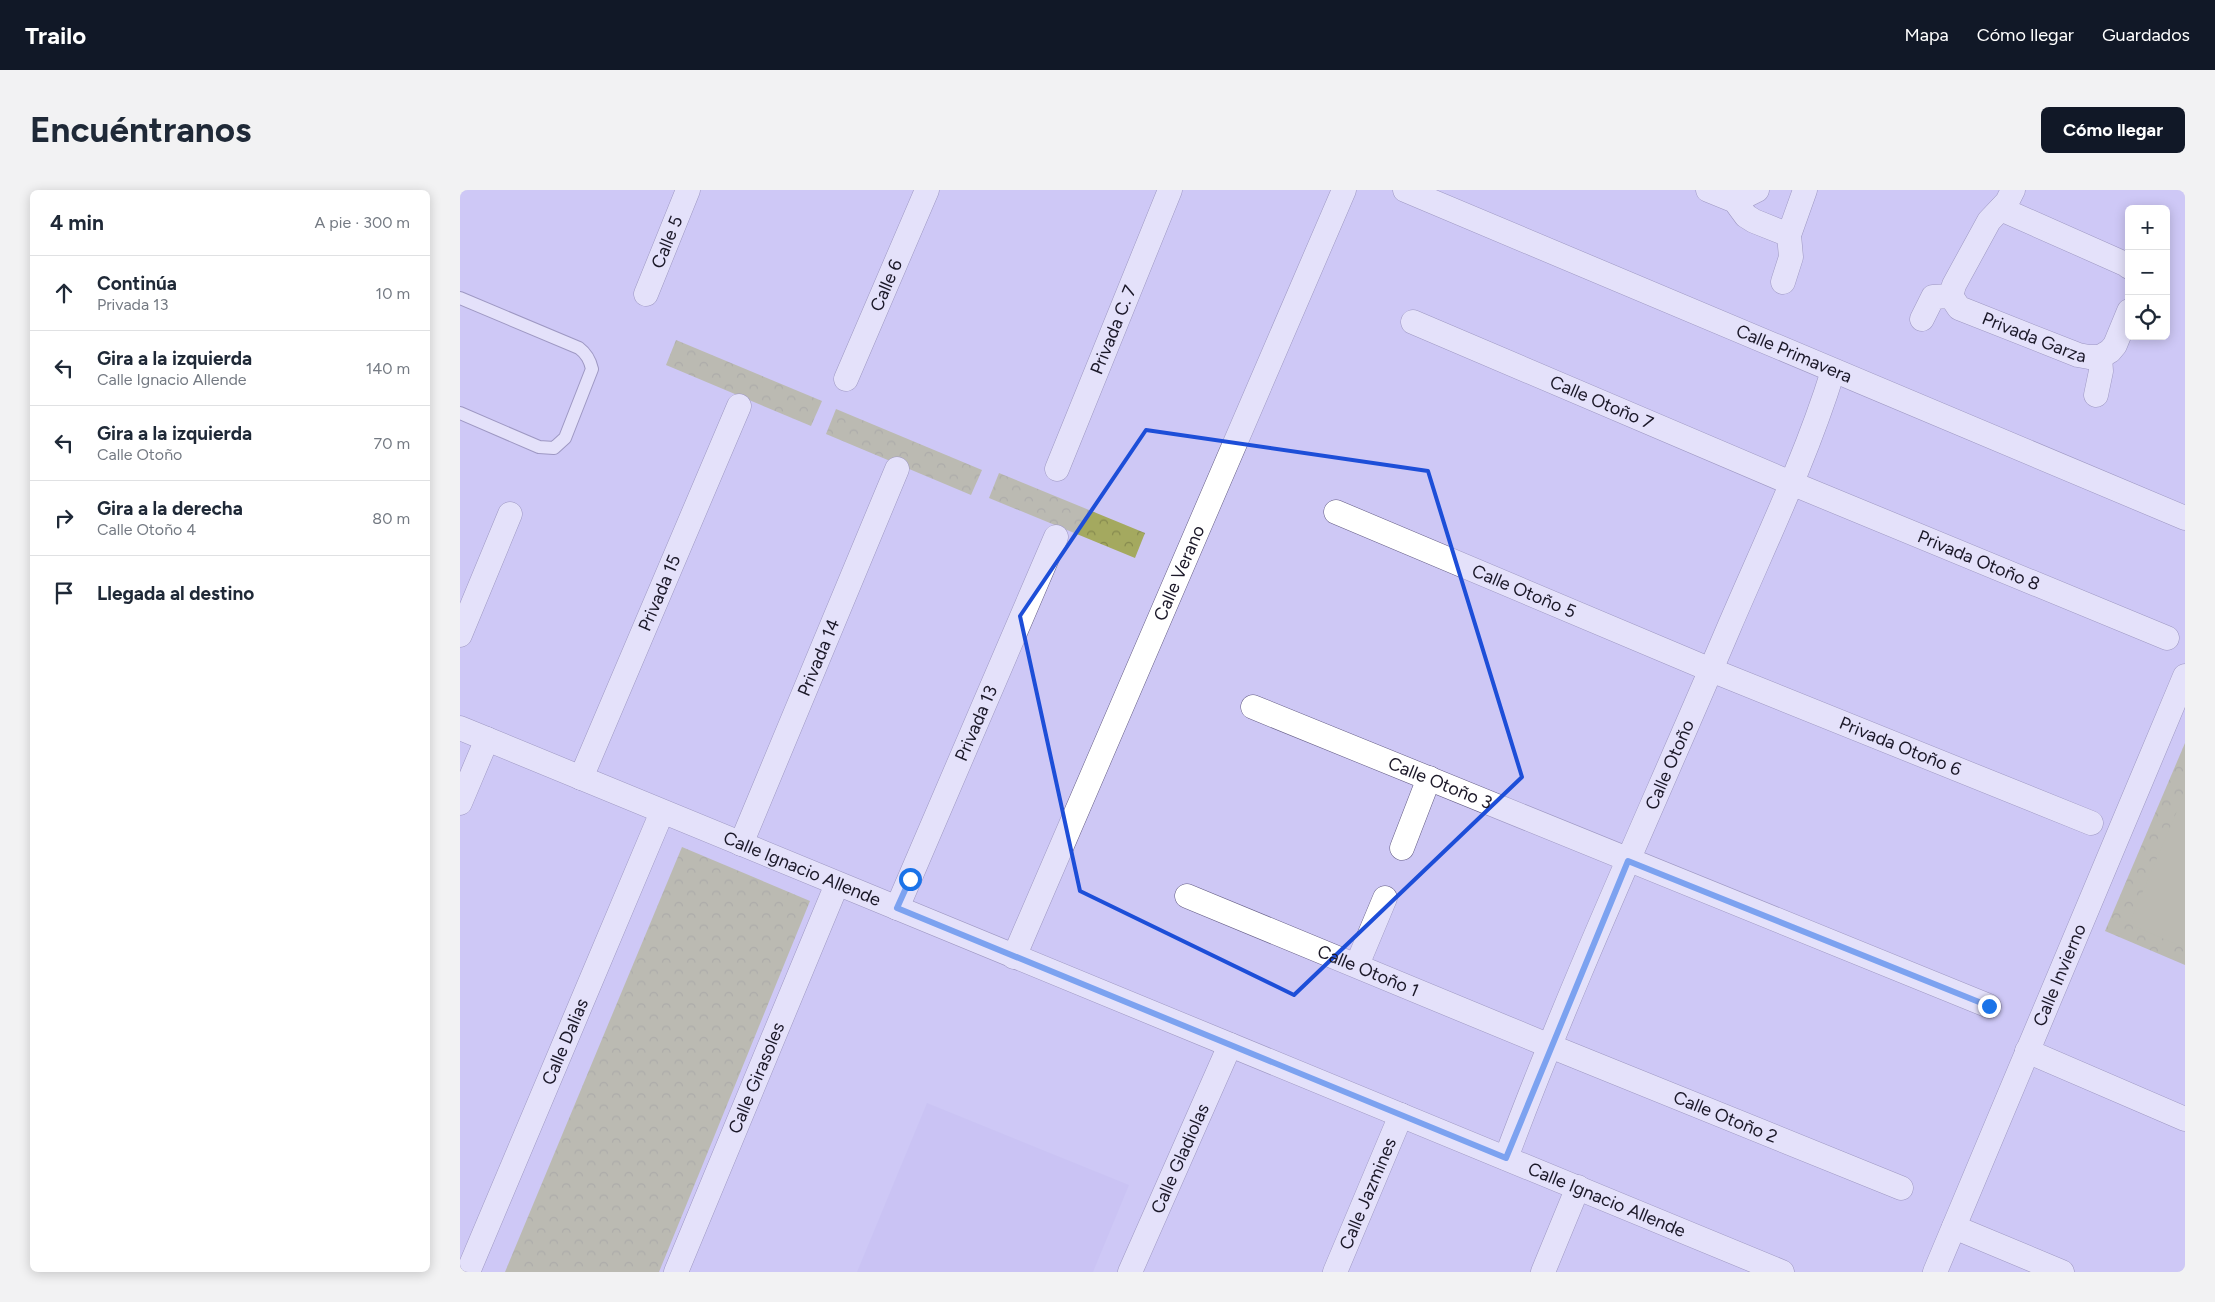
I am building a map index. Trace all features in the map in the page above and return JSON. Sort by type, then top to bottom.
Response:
[{"type":"street","name":"Calle 5","points":[[646,294],[688,190]]},
{"type":"street","name":"Calle 6","points":[[846,379],[927,190]]},
{"type":"street","name":"Privada C. 7","points":[[1057,469],[1170,190]]},
{"type":"street","name":"Calle Verano","points":[[1014,957],[1344,190]]},
{"type":"street","name":"Calle Primavera","points":[[1405,190],[2185,518]]},
{"type":"street","points":[[1708,190],[1736,200],[1746,216],[1789,235]]},
{"type":"street","points":[[1736,200],[1757,190]]},
{"type":"street","points":[[1783,282],[1791,257],[1789,235],[1804,190]]},
{"type":"street","points":[[1922,319],[1933,297],[1952,296],[1954,285],[1989,222],[2007,199],[2125,264]]},
{"type":"street","name":"Privada Garza","points":[[1952,296],[1959,308],[2078,355],[2100,356],[2110,351],[2115,345],[2125,321]]},
{"type":"street","name":"Calle Otoño 7","points":[[1413,322],[1791,483]]},
{"type":"street","points":[[2096,395],[2101,371],[2100,356]]},
{"type":"street","name":"Calle Otoño","points":[[1506,1158],[1550,1046],[1628,861],[1791,483],[1823,403],[1833,371]]},
{"type":"street","name":"Privada 15","points":[[581,778],[739,406]]},
{"type":"street","name":"Privada 14","points":[[741,844],[896,469]]},
{"type":"street","name":"Privada Otoño 8","points":[[1791,483],[2166,638]]},
{"type":"street","name":"Calle Otoño 5","points":[[1336,512],[1711,670]]},
{"type":"street","points":[[460,635],[510,514]]},
{"type":"street","name":"Privada 13","points":[[897,908],[1056,537]]},
{"type":"street","name":"Privada Otoño 6","points":[[1711,670],[2091,823]]},
{"type":"street","name":"Calle Invierno","points":[[1935,1272],[2185,676]]},
{"type":"street","name":"Calle Otoño 3","points":[[1253,707],[1628,861],[1989,1006]]},
{"type":"street","name":"Calle Ignacio Allende","points":[[460,728],[1578,1187],[1757,1267],[1782,1272]]},
{"type":"street","points":[[460,803],[487,739]]},
{"type":"street","points":[[1402,848],[1429,778]]},
{"type":"street","name":"Calle Dalias","points":[[468,1272],[662,812]]},
{"type":"street","name":"Calle Girasoles","points":[[676,1272],[837,884]]},
{"type":"street","name":"Calle Otoño 1","points":[[1188,896],[1357,964],[1550,1046]]},
{"type":"street","points":[[1357,964],[1385,898]]},
{"type":"street","name":"Calle Gladiolas","points":[[1130,1272],[1230,1045]]},
{"type":"street","name":"Calle Otoño 2","points":[[1550,1046],[1901,1188]]},
{"type":"street","points":[[2027,1051],[2185,1119]]},
{"type":"street","name":"Calle Jazmines","points":[[1335,1272],[1400,1115]]},
{"type":"street","points":[[1543,1272],[1578,1187]]},
{"type":"street","points":[[1954,1227],[2062,1272]]},
{"type":"lane","points":[[460,298],[579,348],[590,361],[592,369],[565,438],[554,448],[539,447],[460,414]]},
{"type":"highlighted area","points":[[1146,430],[1428,471],[1522,777],[1294,995],[1080,891],[1020,616]]},
{"type":"shaded area","points":[[927,1103],[1129,1185],[1093,1272],[857,1272]]},
{"type":"green space","points":[[676,340],[822,401],[811,426],[666,365]]},
{"type":"green space","points":[[836,409],[982,470],[971,495],[826,434]]},
{"type":"green space","points":[[999,473],[1145,533],[1135,558],[989,498]]},
{"type":"green space","points":[[2185,743],[2185,965],[2105,931]]},
{"type":"green space","points":[[2185,792],[2185,948],[2129,924]]},
{"type":"green space","points":[[682,847],[810,901],[659,1272],[505,1272]]},
{"type":"route","points":[[910,879],[897,908],[1506,1158],[1550,1046],[1628,861],[1989,1006]]}]
